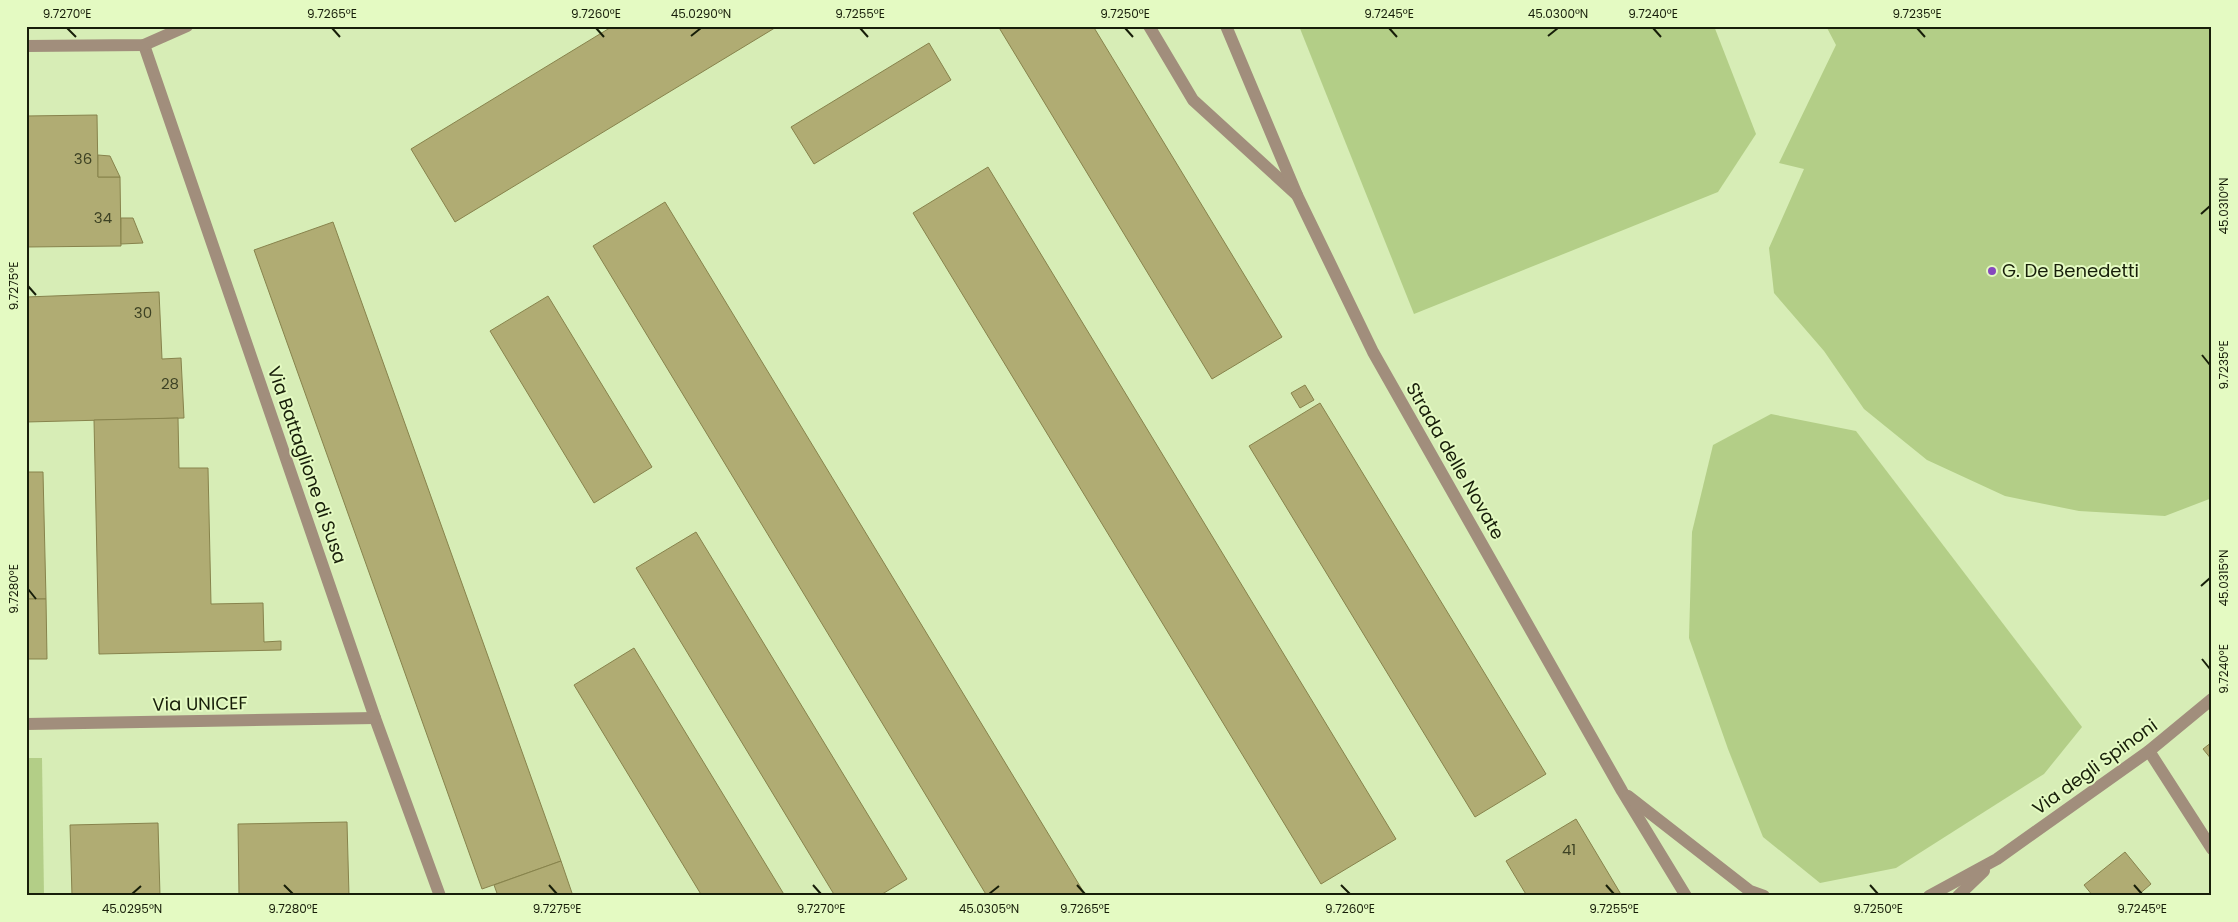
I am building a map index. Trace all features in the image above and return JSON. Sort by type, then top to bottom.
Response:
[{"type":"street","points":[[26,46],[144,45],[188,26]]},
{"type":"street","points":[[1148,26],[1193,100],[1297,195]]},
{"type":"street","name":"Strada delle Novate","points":[[1226,26],[1297,195],[1373,352],[1622,791],[1686,896]]},
{"type":"street","name":"Via Battaglione di Susa","points":[[144,45],[375,718],[440,896]]},
{"type":"street","name":"Via degli Spinoni","points":[[1929,896],[1997,859],[2149,750],[2212,699]]},
{"type":"street","name":"Via UNICEF","points":[[26,724],[375,718]]},
{"type":"street","points":[[2149,750],[2212,849]]},
{"type":"street","points":[[1622,791],[1750,891],[1764,896]]},
{"type":"street","name":"Via degli Spinoni","points":[[1958,896],[1997,859]]},
{"type":"green space","points":[[1299,26],[1714,26],[1756,134],[1718,192],[1414,314]]},
{"type":"green space","name":"G. De Benedetti","points":[[1826,26],[2212,26],[2212,498],[2165,516],[2079,511],[2005,496],[1927,460],[1864,409],[1824,351],[1774,293],[1769,248],[1804,169],[1779,163],[1836,45]]},
{"type":"green space","points":[[1771,414],[1856,431],[2082,727],[2044,774],[1896,868],[1820,883],[1763,837],[1728,749],[1689,638],[1692,532],[1713,445]]},
{"type":"green space","points":[[26,758],[42,758],[44,896],[26,896]]},
{"type":"building","points":[[613,26],[778,26],[455,222],[411,149]]},
{"type":"building","points":[[998,26],[1093,26],[1282,337],[1212,379]]},
{"type":"building","points":[[929,43],[951,80],[814,164],[791,127]]},
{"type":"building","points":[[97,115],[98,177],[120,177],[121,246],[26,247],[26,116]]},
{"type":"building","points":[[98,155],[110,156],[120,177],[98,177]]},
{"type":"building","points":[[988,167],[1396,839],[1321,884],[913,213]]},
{"type":"building","points":[[665,202],[1086,896],[987,896],[593,246]]},
{"type":"building","points":[[121,218],[133,218],[143,243],[121,244]]},
{"type":"building","points":[[333,222],[561,861],[482,889],[254,250]]},
{"type":"building","points":[[159,292],[162,359],[181,358],[184,418],[26,422],[26,297]]},
{"type":"building","points":[[548,296],[652,467],[594,503],[490,331]]},
{"type":"building","points":[[1305,385],[1314,400],[1300,408],[1291,393]]},
{"type":"building","points":[[1320,403],[1546,774],[1475,817],[1249,446]]},
{"type":"building","points":[[178,418],[179,468],[208,468],[211,604],[263,603],[264,642],[281,641],[281,650],[99,654],[94,420]]},
{"type":"building","points":[[26,472],[43,472],[46,599],[26,599]]},
{"type":"building","points":[[696,532],[907,879],[879,896],[835,896],[636,568]]},
{"type":"building","points":[[26,599],[46,599],[47,659],[26,659]]},
{"type":"building","points":[[634,648],[785,896],[702,896],[574,685]]},
{"type":"building","points":[[2212,742],[2212,760],[2203,749]]},
{"type":"building","points":[[1576,819],[1622,896],[1527,896],[1506,861]]},
{"type":"building","points":[[347,822],[349,896],[239,896],[238,824]]},
{"type":"building","points":[[158,823],[160,896],[72,896],[70,825]]},
{"type":"building","points":[[2125,852],[2151,884],[2137,896],[2093,896],[2084,885]]},
{"type":"building","points":[[561,861],[573,896],[498,896],[494,885]]},
{"type":"place","name":"G. De Benedetti","points":[[1992,271]]}]
